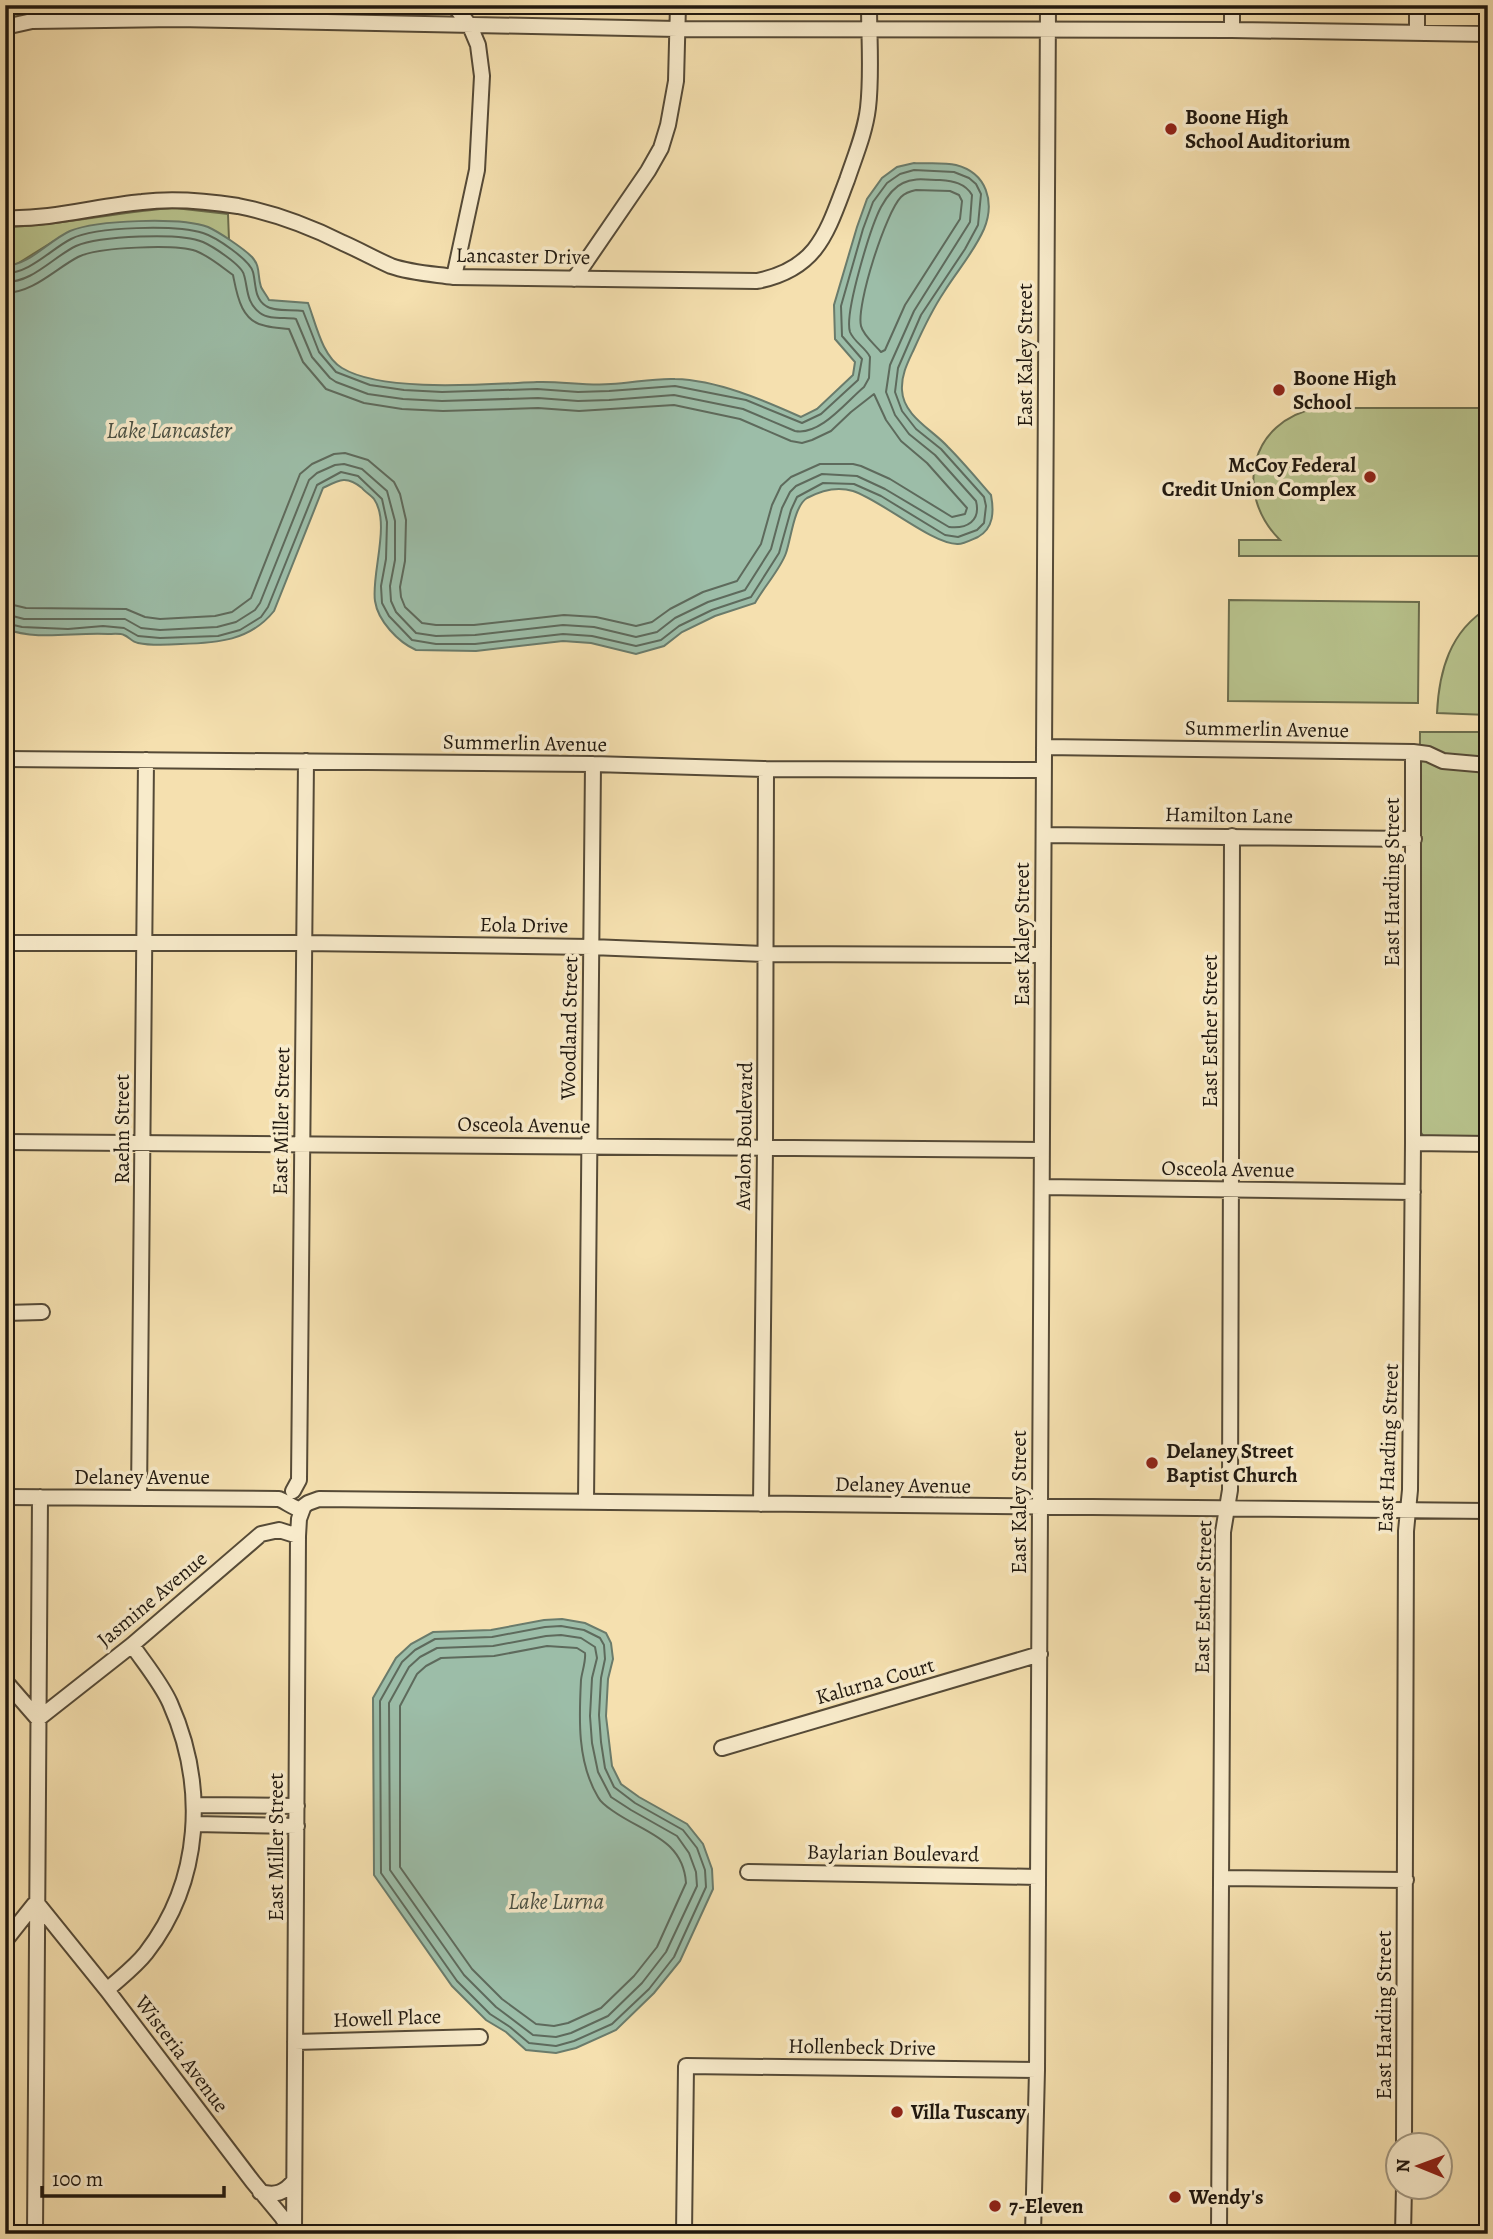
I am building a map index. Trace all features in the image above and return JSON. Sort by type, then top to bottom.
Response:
[{"type":"street","points":[[454,5],[471,26],[478,45],[482,76],[481,136],[477,170],[454,277]]},
{"type":"street","points":[[574,279],[662,148],[676,81],[678,5]]},
{"type":"street","name":"Lancaster Drive","points":[[5,218],[33,219],[172,199],[202,201],[271,215],[341,242],[393,267],[419,273],[454,277],[574,279],[757,281],[778,277],[815,250],[828,228],[863,136],[868,107],[869,5]]},
{"type":"street","name":"East Kaley Street","points":[[1033,2234],[1038,2070],[1048,5]]},
{"type":"street","points":[[1232,5],[1232,30]]},
{"type":"street","points":[[1417,5],[1417,33]]},
{"type":"street","points":[[5,27],[32,21],[177,12],[471,26],[1488,34]]},
{"type":"street","name":"Summerlin Avenue","points":[[1044,747],[1413,752],[1428,754],[1443,761],[1488,765]]},
{"type":"street","name":"East Harding Street","points":[[1404,2130],[1406,1531],[1410,1490],[1413,1192],[1413,752]]},
{"type":"street","name":"Summerlin Avenue","points":[[5,759],[593,764],[766,769],[1043,769]]},
{"type":"street","name":"Raehn Street","points":[[139,1498],[146,761]]},
{"type":"street","name":"East Miller Street","points":[[293,2234],[306,761]]},
{"type":"street","name":"Woodland Street","points":[[586,1502],[593,764]]},
{"type":"street","name":"Avalon Boulevard","points":[[761,1504],[766,769]]},
{"type":"street","name":"Hamilton Lane","points":[[1044,835],[1414,839]]},
{"type":"street","name":"East Esther Street","points":[[1219,2234],[1223,1532],[1230,1490],[1232,836]]},
{"type":"street","name":"Eola Drive","points":[[5,943],[304,943],[673,948],[766,954],[1042,955]]},
{"type":"street","name":"Osceola Avenue","points":[[5,1142],[1042,1150]]},
{"type":"street","points":[[1413,1143],[1488,1144]]},
{"type":"street","name":"Osceola Avenue","points":[[1042,1187],[1413,1192]]},
{"type":"street","points":[[5,1313],[42,1312]]},
{"type":"street","name":"Delaney Avenue","points":[[5,1497],[1488,1511]]},
{"type":"street","points":[[35,2234],[40,1497]]},
{"type":"street","name":"Jasmine Avenue","points":[[38,1719],[132,1645],[261,1534],[279,1530],[298,1536]]},
{"type":"street","points":[[107,1990],[144,1955],[175,1907],[188,1863],[195,1824],[195,1805],[185,1742],[170,1701],[132,1645]]},
{"type":"street","name":"Kalurna Court","points":[[722,1748],[1040,1654]]},
{"type":"street","points":[[5,1681],[38,1719]]},
{"type":"street","points":[[195,1805],[297,1806]]},
{"type":"street","points":[[195,1824],[297,1826]]},
{"type":"street","name":"Baylarian Boulevard","points":[[748,1872],[1038,1877]]},
{"type":"street","points":[[1222,1878],[1406,1880]]},
{"type":"street","points":[[5,1941],[36,1902]]},
{"type":"street","name":"Wisteria Avenue","points":[[36,1902],[107,1990],[293,2234]]},
{"type":"street","name":"Howell Place","points":[[295,2042],[480,2037]]},
{"type":"street","name":"Hollenbeck Drive","points":[[684,2234],[686,2066],[1038,2070]]},
{"type":"street","points":[[260,2192],[282,2193],[294,2170]]},
{"type":"street","points":[[1403,2234],[1404,2200]]},
{"type":"green space","points":[[17,5],[167,5],[153,10],[5,19],[5,8]]},
{"type":"green space","points":[[175,208],[228,214],[229,240],[224,237],[54,241],[17,264],[5,266],[5,227]]},
{"type":"green space","name":"McCoy Federal Credit Union Complex","points":[[1317,408],[1488,408],[1488,556],[1239,556],[1239,540],[1280,540],[1265,521],[1253,481],[1256,461],[1263,443],[1276,428],[1294,415]]},
{"type":"green space","points":[[1229,600],[1419,602],[1418,703],[1228,701]]},
{"type":"green space","points":[[1488,608],[1488,715],[1437,713],[1440,682],[1449,653],[1464,628]]},
{"type":"green space","points":[[1420,732],[1488,732],[1488,1140],[1424,1137],[1418,1128]]},
{"type":"water","name":"Lake Lancaster","points":[[914,163],[951,164],[967,169],[981,182],[988,199],[989,209],[984,229],[932,313],[907,364],[902,384],[904,399],[913,415],[954,453],[991,495],[992,519],[987,529],[978,537],[960,544],[947,542],[921,530],[865,496],[841,489],[829,490],[807,498],[799,508],[784,559],[755,603],[715,616],[682,632],[664,646],[636,654],[591,643],[563,641],[476,651],[416,650],[402,642],[390,630],[377,609],[375,590],[381,535],[379,509],[374,499],[362,488],[351,481],[342,480],[323,488],[274,611],[265,621],[244,634],[207,643],[154,645],[136,642],[120,634],[31,635],[5,629],[5,266],[23,262],[62,235],[99,224],[139,221],[178,222],[208,227],[252,257],[258,268],[261,287],[269,300],[308,303],[320,339],[329,356],[342,368],[360,376],[383,381],[436,385],[546,382],[602,384],[659,379],[691,380],[740,392],[801,417],[817,409],[853,375],[855,362],[835,339],[834,305],[867,199],[882,178],[897,167]]},
{"type":"water","name":"Lake Lurna","points":[[562,1619],[585,1623],[606,1633],[611,1643],[613,1659],[608,1679],[606,1716],[612,1766],[621,1784],[687,1824],[703,1844],[712,1869],[713,1889],[680,1961],[654,1993],[616,2030],[576,2048],[556,2053],[526,2050],[506,2032],[486,2020],[452,1986],[374,1875],[373,1698],[396,1658],[411,1644],[433,1632],[491,1630]]},
{"type":"place","name":"Boone High School Auditorium","points":[[1171,129]]},
{"type":"place","name":"Boone High School","points":[[1279,390]]},
{"type":"place","name":"McCoy Federal Credit Union Complex","points":[[1370,477]]},
{"type":"place","name":"Delaney Street Baptist Church","points":[[1152,1463]]},
{"type":"place","name":"Villa Tuscany","points":[[897,2112]]},
{"type":"place","name":"Wendy's","points":[[1175,2197]]},
{"type":"place","name":"7-Eleven","points":[[995,2206]]}]
